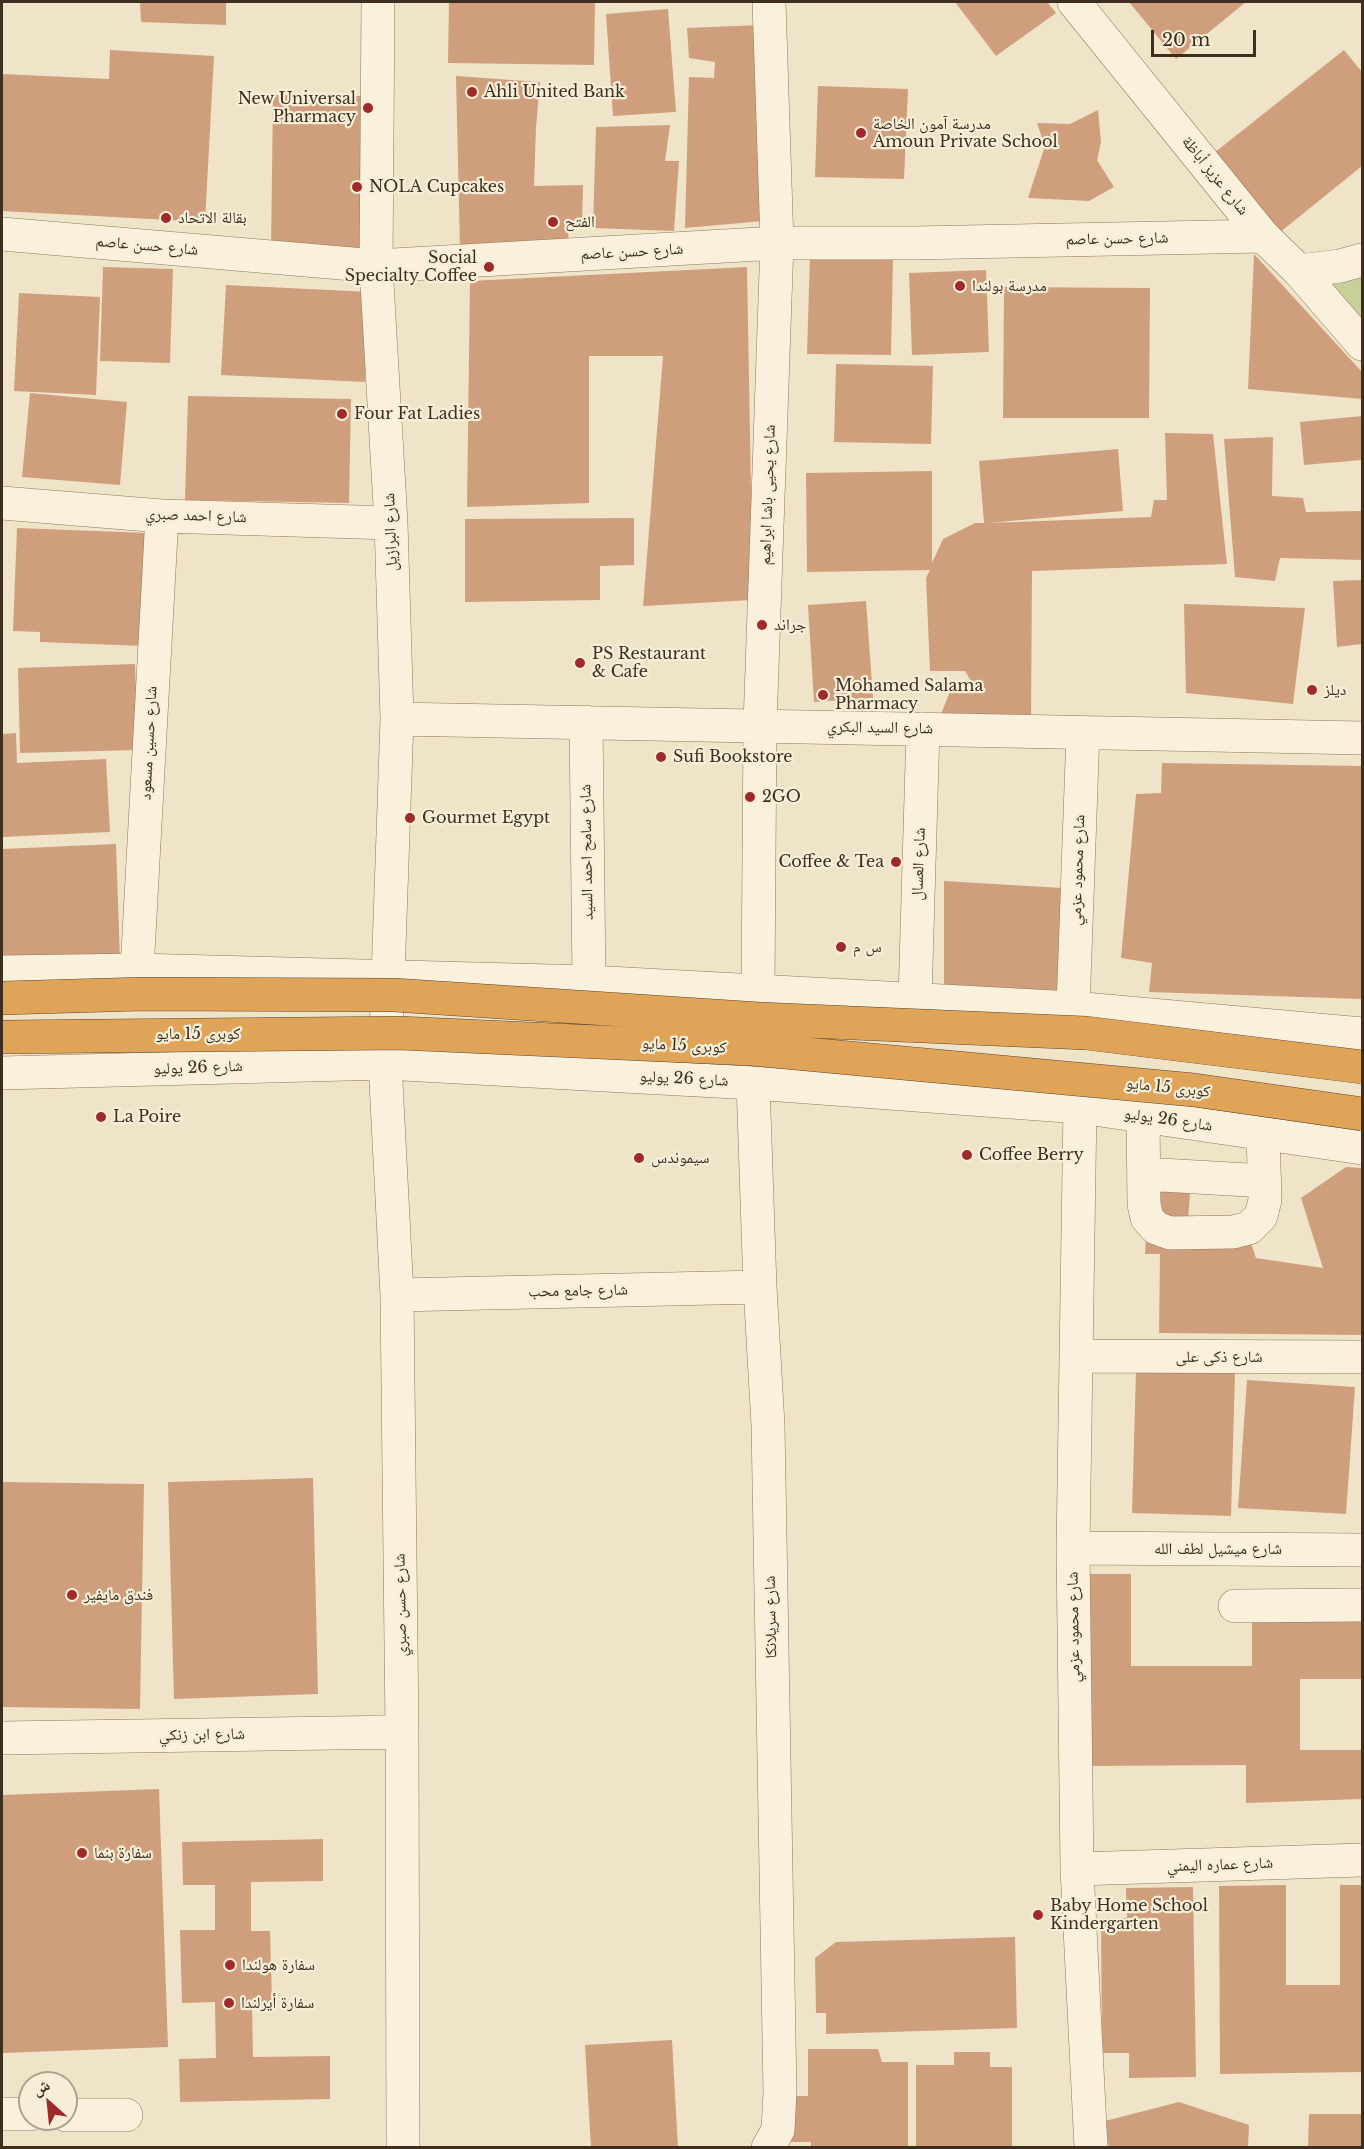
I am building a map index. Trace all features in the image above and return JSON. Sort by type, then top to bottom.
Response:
[{"type":"highway","name":"كوبرى 15 مايو","points":[[2,998],[143,994],[394,994],[760,1019],[1086,1033],[1362,1067]]},
{"type":"highway","name":"كوبرى 15 مايو","points":[[2,1037],[399,1034],[752,1050],[1194,1090],[1362,1114]]},
{"type":"street","name":"شارع البرازيل","points":[[378,2],[376,266],[391,523],[397,720],[386,1063]]},
{"type":"street","name":"شارع يحيى باشا ابراهيم","points":[[758,989],[760,725],[777,243],[769,2]]},
{"type":"street","name":"شارع عزيز أباظة","points":[[1074,2],[1263,236],[1299,271],[1362,344]]},
{"type":"street","name":"شارع حسن عاصم","points":[[2,234],[376,266],[777,243],[914,243],[1263,236]]},
{"type":"street","points":[[1299,271],[1340,266],[1362,260]]},
{"type":"street","name":"شارع احمد صبري","points":[[2,503],[162,516],[391,523]]},
{"type":"street","name":"شارع حسين مسعود","points":[[137,970],[162,516]]},
{"type":"street","name":"شارع السيد البكري","points":[[397,720],[1362,738]]},
{"type":"street","name":"شارع سامح احمد السيد","points":[[586,722],[589,982]]},
{"type":"street","name":"شارع العسال","points":[[915,999],[923,729]]},
{"type":"street","name":"شارع محمود عزمي","points":[[1073,1008],[1083,732]]},
{"type":"street","points":[[2,972],[137,970],[589,982],[758,989],[1073,1008],[1362,1034]]},
{"type":"street","name":"شارع 26 يوليو","points":[[2,1073],[386,1063],[753,1083],[1080,1107],[1362,1148]]},
{"type":"street","name":"شارع حسن صبري","points":[[386,1063],[397,1295],[404,2148]]},
{"type":"street","name":"شارع سريلانكا","points":[[753,1083],[760,1287],[768,1425],[780,2093],[778,2130],[768,2148]]},
{"type":"street","name":"شارع محمود عزمي","points":[[1080,1107],[1073,1548],[1077,1869],[1091,2148]]},
{"type":"street","points":[[1143,1116],[1144,1204],[1147,1218],[1156,1228],[1170,1233],[1233,1232],[1249,1228],[1261,1216],[1265,1200],[1263,1134]]},
{"type":"street","points":[[1144,1174],[1265,1181]]},
{"type":"street","name":"شارع جامع محب","points":[[397,1295],[760,1287]]},
{"type":"street","name":"شارع ذكى على","points":[[1076,1356],[1362,1357]]},
{"type":"street","name":"شارع ميشيل لطف الله","points":[[1073,1548],[1362,1550]]},
{"type":"street","points":[[1235,1606],[1362,1605]]},
{"type":"street","name":"شارع ابن زنكي","points":[[2,1738],[402,1732]]},
{"type":"street","name":"شارع عماره اليمني","points":[[1077,1869],[1362,1860]]},
{"type":"street","points":[[2,2114],[18,2114]]},
{"type":"street","points":[[78,2115],[126,2115]]},
{"type":"green space","points":[[1362,262],[1362,333],[1313,275]]},
{"type":"building","points":[[140,2],[226,2],[226,25],[141,22]]},
{"type":"building","points":[[449,2],[595,2],[594,65],[448,63]]},
{"type":"building","points":[[955,2],[1047,2],[1056,13],[996,56]]},
{"type":"building","points":[[1129,2],[1246,2],[1176,59]]},
{"type":"building","points":[[668,9],[676,112],[613,116],[606,14]]},
{"type":"building","points":[[785,24],[763,221],[685,228],[689,77],[714,78],[715,62],[689,58],[687,28]]},
{"type":"building","points":[[110,50],[214,56],[205,222],[2,211],[2,74],[109,79]]},
{"type":"building","points":[[1344,50],[1362,72],[1362,166],[1279,233],[1214,153]]},
{"type":"building","points":[[456,76],[540,82],[534,186],[583,185],[582,225],[568,225],[569,249],[460,249]]},
{"type":"building","name":"مدرسة آمون الخاصة Amoun Private School","points":[[818,86],[908,89],[904,179],[815,177]]},
{"type":"building","points":[[273,95],[367,96],[365,251],[271,250]]},
{"type":"building","points":[[1098,110],[1101,142],[1097,160],[1114,187],[1089,201],[1028,198],[1045,146],[1037,123],[1070,124]]},
{"type":"building","points":[[670,125],[665,161],[679,161],[674,231],[593,228],[596,127]]},
{"type":"building","points":[[1254,254],[1362,372],[1362,399],[1248,389]]},
{"type":"building","points":[[810,256],[893,258],[891,355],[807,354]]},
{"type":"building","points":[[103,267],[173,269],[170,363],[100,361]]},
{"type":"building","points":[[747,267],[753,600],[643,606],[663,356],[589,356],[589,503],[467,507],[470,281]]},
{"type":"building","points":[[986,270],[989,352],[912,355],[909,273]]},
{"type":"building","points":[[226,285],[370,292],[365,382],[221,375]]},
{"type":"building","points":[[1004,287],[1150,288],[1149,418],[1003,418]]},
{"type":"building","points":[[19,293],[100,297],[96,395],[14,391]]},
{"type":"building","points":[[836,364],[933,366],[931,444],[834,442]]},
{"type":"building","points":[[30,393],[127,402],[120,485],[22,477]]},
{"type":"building","points":[[188,396],[351,399],[349,503],[185,500]]},
{"type":"building","points":[[1362,416],[1362,460],[1304,465],[1300,422]]},
{"type":"building","points":[[1165,433],[1213,434],[1227,564],[1032,571],[1031,720],[940,717],[950,691],[974,686],[965,671],[930,671],[926,578],[930,570],[807,572],[806,473],[932,471],[932,563],[943,539],[975,523],[984,523],[979,461],[1118,449],[1123,511],[987,523],[1151,517],[1154,500],[1167,500]]},
{"type":"building","points":[[1273,437],[1272,496],[1303,498],[1306,512],[1362,511],[1362,560],[1280,558],[1275,581],[1235,577],[1224,439]]},
{"type":"building","points":[[634,518],[634,565],[600,566],[600,600],[465,602],[465,519]]},
{"type":"building","points":[[17,528],[149,533],[144,646],[40,642],[40,632],[13,631]]},
{"type":"building","points":[[1362,580],[1362,644],[1337,647],[1333,581]]},
{"type":"building","points":[[866,601],[873,698],[814,702],[808,605]]},
{"type":"building","points":[[1184,604],[1305,608],[1293,704],[1186,693]]},
{"type":"building","points":[[135,664],[138,750],[20,753],[18,668]]},
{"type":"building","points":[[16,733],[17,763],[106,759],[110,832],[2,837],[2,734]]},
{"type":"building","points":[[1162,763],[1362,766],[1362,999],[1149,992],[1152,963],[1121,958],[1136,794],[1161,793]]},
{"type":"building","points":[[116,844],[120,960],[2,965],[2,849]]},
{"type":"building","points":[[944,881],[1062,888],[1057,995],[944,987]]},
{"type":"building","points":[[1346,1167],[1362,1168],[1362,1335],[1159,1333],[1160,1254],[1145,1254],[1146,1236],[1249,1237],[1256,1258],[1323,1268],[1301,1198]]},
{"type":"building","points":[[1153,1177],[1191,1180],[1188,1220],[1150,1218]]},
{"type":"building","points":[[1136,1370],[1235,1372],[1231,1516],[1132,1513]]},
{"type":"building","points":[[1247,1380],[1355,1387],[1346,1514],[1238,1508]]},
{"type":"building","points":[[313,1478],[318,1694],[174,1699],[168,1482]]},
{"type":"building","name":"فندق مايفير","points":[[2,1482],[144,1484],[140,1709],[2,1707]]},
{"type":"building","points":[[1088,1574],[1131,1574],[1131,1666],[1252,1666],[1252,1616],[1362,1616],[1362,1679],[1300,1679],[1300,1750],[1362,1750],[1362,1799],[1246,1803],[1246,1765],[1088,1766]]},
{"type":"building","points":[[159,1789],[168,2047],[2,2053],[2,1795]]},
{"type":"building","points":[[323,1839],[323,1881],[251,1882],[251,1931],[270,1931],[272,2003],[252,2004],[253,2057],[330,2056],[330,2099],[180,2102],[179,2059],[216,2058],[215,2002],[182,2003],[180,1930],[215,1930],[215,1885],[183,1885],[182,1842]]},
{"type":"building","points":[[1286,1885],[1286,1985],[1340,1985],[1340,1885],[1362,1885],[1362,2072],[1220,2074],[1219,1886]]},
{"type":"building","points":[[1193,1887],[1196,2077],[1129,2078],[1129,2053],[1102,2053],[1101,1918],[1127,1918],[1126,1888]]},
{"type":"building","points":[[1015,1937],[1017,2028],[826,2034],[826,2013],[816,2013],[815,1958],[836,1942]]},
{"type":"building","points":[[672,2040],[678,2148],[591,2148],[585,2045]]},
{"type":"building","points":[[808,2049],[878,2049],[882,2062],[908,2062],[908,2148],[811,2148],[811,2142],[790,2142],[791,2096],[808,2096]]},
{"type":"building","points":[[954,2052],[990,2052],[990,2067],[1012,2067],[1012,2148],[916,2148],[916,2065],[954,2065]]},
{"type":"building","points":[[1179,2102],[1249,2125],[1248,2148],[1109,2148],[1105,2121]]},
{"type":"building","points":[[1309,2114],[1362,2114],[1362,2148],[1308,2148]]},
{"type":"place","name":"Ahli United Bank","points":[[472,92]]},
{"type":"place","name":"New Universal Pharmacy","points":[[368,108]]},
{"type":"place","name":"مدرسة آمون الخاصة Amoun Private School","points":[[861,133]]},
{"type":"place","name":"NOLA Cupcakes","points":[[357,187]]},
{"type":"place","name":"بقالة الاتحاد","points":[[166,218]]},
{"type":"place","name":"الفتح","points":[[553,222]]},
{"type":"place","name":"Social Specialty Coffee","points":[[489,267]]},
{"type":"place","name":"مدرسة بولندا","points":[[960,286]]},
{"type":"place","name":"Four Fat Ladies","points":[[342,414]]},
{"type":"place","name":"جراند","points":[[762,625]]},
{"type":"place","name":"PS Restaurant & Cafe","points":[[580,663]]},
{"type":"place","name":"ديلز","points":[[1312,690]]},
{"type":"place","name":"Mohamed Salama Pharmacy","points":[[823,695]]},
{"type":"place","name":"Sufi Bookstore","points":[[661,757]]},
{"type":"place","name":"2GO","points":[[750,797]]},
{"type":"place","name":"Gourmet Egypt","points":[[410,818]]},
{"type":"place","name":"Coffee & Tea","points":[[896,862]]},
{"type":"place","name":"س م","points":[[841,947]]},
{"type":"place","name":"La Poire","points":[[101,1117]]},
{"type":"place","name":"Coffee Berry","points":[[967,1155]]},
{"type":"place","name":"سيموندس","points":[[639,1158]]},
{"type":"place","name":"فندق مايفير","points":[[72,1595]]},
{"type":"place","name":"سفارة بنما","points":[[82,1853]]},
{"type":"place","name":"Baby Home School Kindergarten","points":[[1038,1915]]},
{"type":"place","name":"سفارة هولندا","points":[[230,1965]]},
{"type":"place","name":"سفارة أيرلندا","points":[[229,2003]]}]
